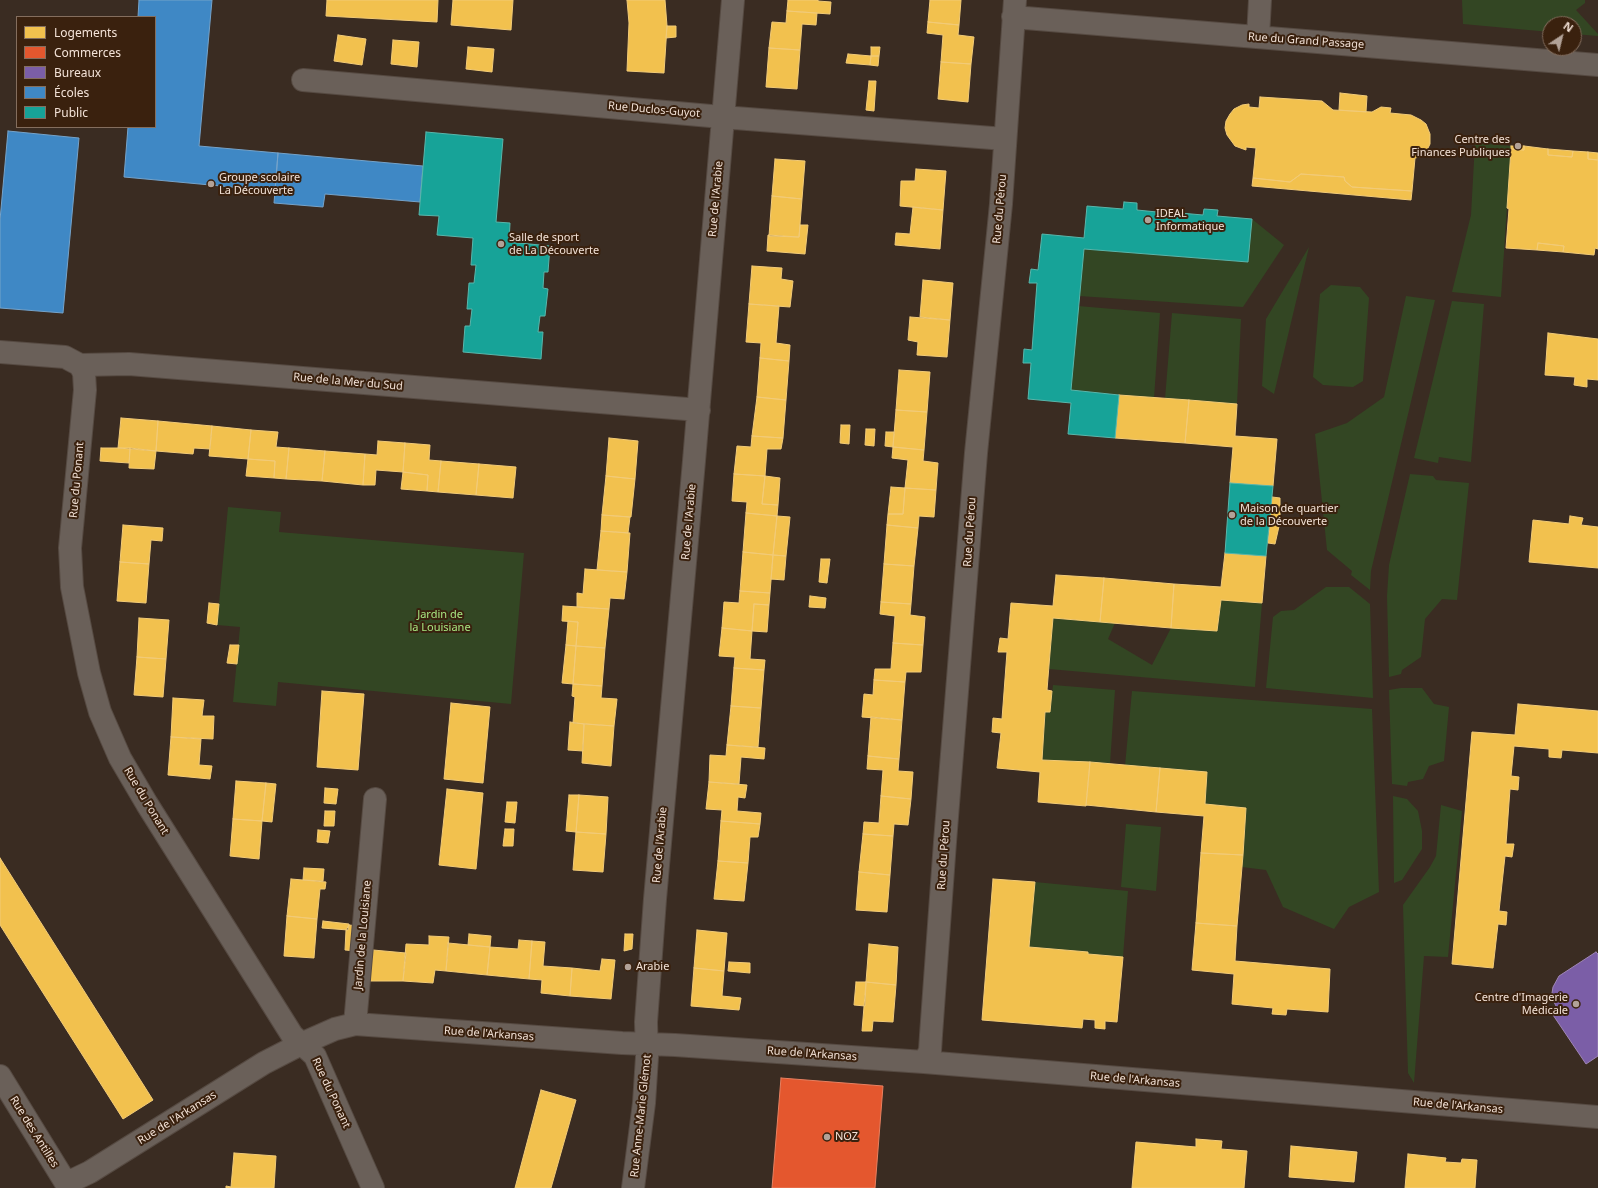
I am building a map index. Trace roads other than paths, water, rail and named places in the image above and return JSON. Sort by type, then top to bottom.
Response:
[{"type":"street","name":"Rue de l'Arabie","points":[[647,1044],[646,1022],[655,899],[722,117],[727,78],[732,0]]},
{"type":"street","points":[[1258,37],[1260,0]]},
{"type":"street","name":"Rue du Grand Passage","points":[[1014,8],[1258,37],[1598,65]]},
{"type":"street","name":"Rue du Pérou","points":[[924,1062],[930,1051],[944,850],[976,453],[1000,204],[1014,8]]},
{"type":"street","name":"Rue Duclos-Guyot","points":[[303,80],[722,117],[1005,139]]},
{"type":"street","name":"Rue de la Mer du Sud","points":[[0,352],[65,357],[80,365],[128,364],[698,410]]},
{"type":"street","name":"Rue du Ponant","points":[[80,365],[84,373],[85,390],[70,548],[72,587],[89,673],[100,712],[120,758],[147,804],[292,1035],[316,1056],[373,1188]]},
{"type":"street","name":"Jardin de la Louisiane","points":[[355,1024],[376,799]]},
{"type":"street","name":"Rue de l'Arkansas","points":[[68,1186],[264,1063],[335,1029],[355,1024],[924,1062],[1598,1117]]},
{"type":"street","name":"Rue Anne-Marie Glémot","points":[[633,1188],[644,1103],[647,1044]]},
{"type":"street","name":"Rue des Antilles","points":[[0,1076],[68,1186]]},
{"type":"place","name":"Centre des Finances Publiques","points":[[1518,146]]},
{"type":"place","name":"Groupe scolaire La Découverte","points":[[211,184]]},
{"type":"place","name":"IDEAL Informatique","points":[[1148,220]]},
{"type":"place","name":"Salle de sport de La Découverte","points":[[501,244]]},
{"type":"place","name":"Maison de quartier de la Découverte","points":[[1232,515]]},
{"type":"place","name":"Arabie","points":[[628,967]]},
{"type":"place","name":"Centre d'Imagerie Médicale","points":[[1576,1004]]},
{"type":"place","name":"NOZ","points":[[827,1137]]}]
